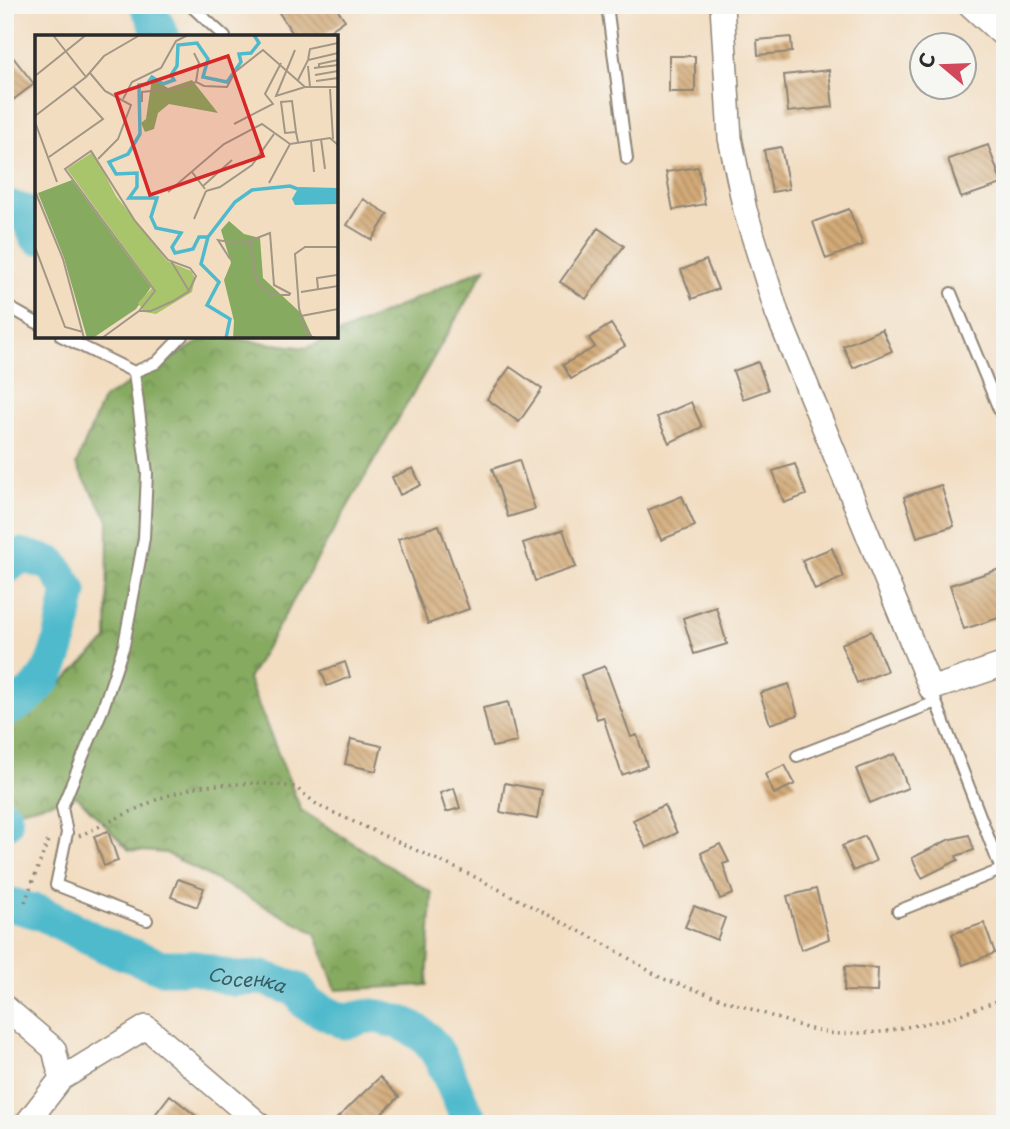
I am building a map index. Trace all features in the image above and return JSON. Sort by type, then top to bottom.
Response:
[{"type":"street","points":[[722,5],[730,138],[745,210],[773,300],[933,695],[1005,664]]},
{"type":"street","points":[[970,5],[1005,37]]},
{"type":"street","points":[[5,1007],[54,1049],[61,1079]]},
{"type":"street","points":[[26,1124],[61,1079],[146,1027],[259,1124]]},
{"type":"lane","points":[[190,5],[223,35]]},
{"type":"lane","points":[[607,5],[627,159]]},
{"type":"lane","points":[[951,293],[1005,424]]},
{"type":"lane","points":[[5,305],[35,322]]},
{"type":"lane","points":[[65,338],[134,372],[156,363],[180,338]]},
{"type":"lane","points":[[134,372],[148,473],[144,538],[124,645],[103,708],[62,807],[67,833],[56,885],[147,920]]},
{"type":"lane","points":[[797,756],[933,695],[1003,875],[898,911]]},
{"type":"path","points":[[67,833],[82,837],[160,798],[199,786],[257,783],[295,787],[319,806],[475,877],[612,948],[661,978],[806,1028],[834,1034],[882,1032],[947,1019],[1005,998]]},
{"type":"path","points":[[25,902],[62,807]]},
{"type":"green space","points":[[486,267],[248,679],[301,810],[432,893],[427,985],[336,990],[315,933],[166,853],[129,850],[77,796],[16,811],[5,798],[5,725],[47,697],[107,640],[108,519],[76,465],[103,399],[206,338],[307,348],[329,338],[338,338],[338,334]]},
{"type":"building","points":[[274,5],[334,5],[345,20],[324,35],[294,35]]},
{"type":"building","points":[[791,37],[792,52],[758,55],[757,40]]},
{"type":"building","points":[[5,47],[34,84],[5,106]]},
{"type":"building","points":[[669,56],[695,56],[695,92],[669,92]]},
{"type":"building","points":[[829,70],[833,107],[788,112],[784,75]]},
{"type":"building","points":[[988,145],[1002,184],[961,198],[948,159]]},
{"type":"building","points":[[781,147],[789,189],[772,192],[764,150]]},
{"type":"building","points":[[698,167],[705,204],[673,210],[666,172]]},
{"type":"building","points":[[363,199],[388,214],[372,240],[347,225]]},
{"type":"building","points":[[849,209],[863,245],[826,259],[813,222]]},
{"type":"building","points":[[598,228],[624,246],[586,299],[560,282]]},
{"type":"building","points":[[706,260],[718,289],[692,299],[681,270]]},
{"type":"building","points":[[611,324],[625,346],[571,379],[563,365],[595,347],[589,338]]},
{"type":"building","points":[[882,329],[892,351],[853,368],[843,346]]},
{"type":"building","points":[[758,362],[768,390],[743,399],[733,371]]},
{"type":"building","points":[[510,367],[542,389],[519,422],[487,399]]},
{"type":"building","points":[[691,402],[702,427],[669,443],[657,417]]},
{"type":"building","points":[[519,460],[535,509],[508,517],[492,469]]},
{"type":"building","points":[[795,464],[806,495],[784,503],[773,471]]},
{"type":"building","points":[[413,468],[421,485],[400,495],[392,477]]},
{"type":"building","points":[[941,485],[954,526],[917,537],[904,497]]},
{"type":"building","points":[[682,496],[695,526],[661,540],[648,510]]},
{"type":"building","points":[[439,525],[469,609],[428,624],[398,539]]},
{"type":"building","points":[[563,530],[576,567],[535,581],[523,543]]},
{"type":"building","points":[[832,548],[844,577],[815,590],[802,560]]},
{"type":"building","points":[[1000,569],[1005,584],[1005,616],[964,629],[950,585]]},
{"type":"building","points":[[716,607],[727,644],[694,654],[683,618]]},
{"type":"building","points":[[871,631],[887,671],[857,683],[841,644]]},
{"type":"building","points":[[345,662],[350,677],[327,686],[321,671]]},
{"type":"building","points":[[605,666],[631,737],[637,735],[647,766],[622,775],[603,717],[597,719],[581,675]]},
{"type":"building","points":[[789,684],[798,715],[770,724],[760,693]]},
{"type":"building","points":[[508,702],[517,742],[492,747],[483,708]]},
{"type":"building","points":[[351,739],[382,746],[376,771],[345,764]]},
{"type":"building","points":[[895,754],[908,788],[870,803],[856,769]]},
{"type":"building","points":[[785,765],[795,784],[774,794],[765,774]]},
{"type":"building","points":[[505,783],[542,790],[537,819],[500,812]]},
{"type":"building","points":[[454,788],[460,808],[446,812],[440,793]]},
{"type":"building","points":[[664,805],[677,833],[646,848],[633,820]]},
{"type":"building","points":[[108,831],[118,861],[104,866],[94,836]]},
{"type":"building","points":[[969,835],[974,850],[956,856],[958,860],[922,878],[912,858],[948,840]]},
{"type":"building","points":[[865,836],[876,861],[853,871],[842,846]]},
{"type":"building","points":[[720,844],[729,862],[723,864],[733,894],[720,899],[701,853]]},
{"type":"building","points":[[178,879],[204,888],[197,907],[171,897]]},
{"type":"building","points":[[816,889],[829,939],[801,950],[787,896]]},
{"type":"building","points":[[694,906],[725,918],[717,940],[685,927]]},
{"type":"building","points":[[984,923],[995,953],[963,965],[952,934]]},
{"type":"building","points":[[845,966],[878,968],[877,992],[844,991]]},
{"type":"building","points":[[380,1077],[399,1097],[371,1124],[331,1124]]},
{"type":"building","points":[[170,1095],[206,1124],[148,1124]]},
{"type":"waterway","name":"Сосенка","points":[[147,5],[162,35]]},
{"type":"waterway","name":"Сосенка","points":[[5,206],[24,212],[35,233]]},
{"type":"waterway","name":"Сосенка","points":[[5,568],[21,555],[52,564],[70,591],[54,661],[36,688],[23,700],[5,710]]},
{"type":"waterway","name":"Сосенка","points":[[5,817],[5,823]]},
{"type":"waterway","name":"Сосенка","points":[[5,903],[41,913],[106,946],[162,967],[193,967],[233,979],[263,978],[298,990],[307,1004],[345,1022],[377,1016],[414,1029],[427,1039],[436,1051],[473,1124]]}]
